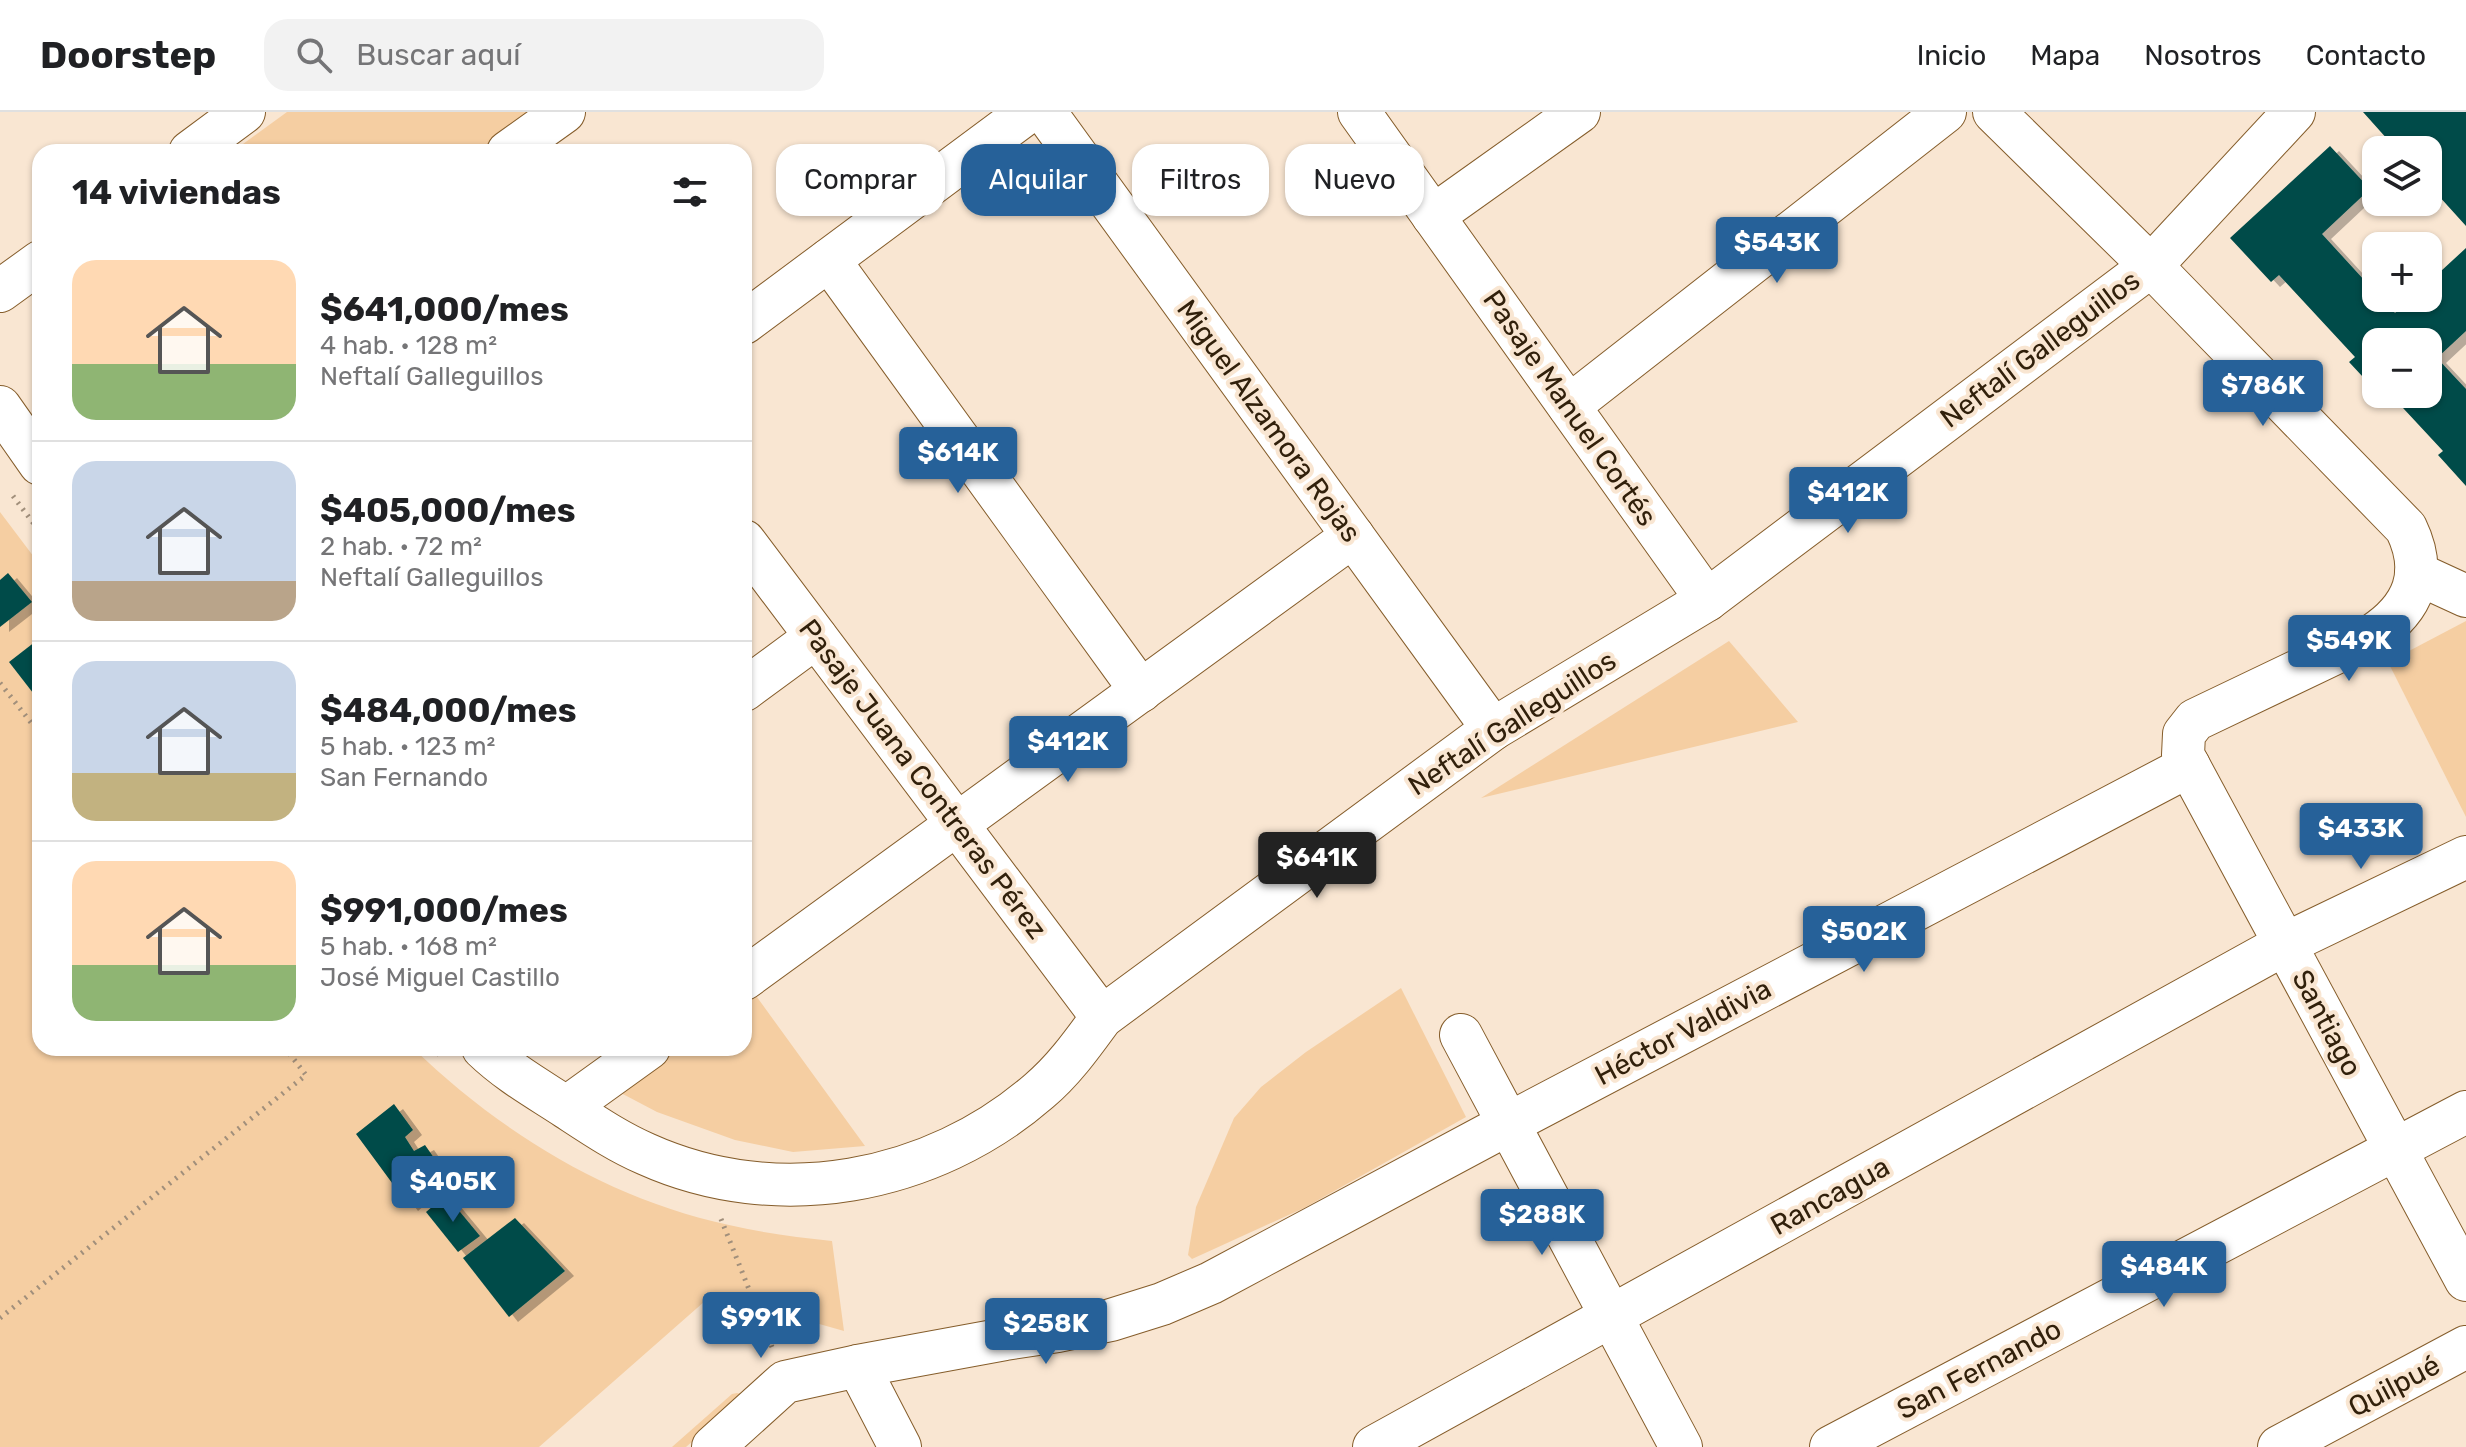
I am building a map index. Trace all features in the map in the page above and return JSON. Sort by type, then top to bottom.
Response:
[{"type":"street","points":[[201,144],[244,112]]},
{"type":"street","points":[[519,144],[564,112]]},
{"type":"street","points":[[752,317],[1028,112]]},
{"type":"street","name":"Miguel Alzamora Rojas","points":[[1045,112],[1493,729]]},
{"type":"street","name":"Pasaje Manuel Cortés","points":[[1359,112],[1707,600]]},
{"type":"street","points":[[1433,216],[1579,112]]},
{"type":"street","points":[[1569,406],[1945,112]]},
{"type":"street","points":[[1994,112],[2151,266],[2202,309],[2388,503],[2411,539],[2416,573],[2412,592],[2403,610],[2373,635],[2195,720],[2182,742],[2183,755],[2189,766]]},
{"type":"street","name":"Neftalí Galleguillos","points":[[491,1056],[503,1068],[605,1133],[646,1154],[690,1171],[735,1181],[781,1185],[828,1184],[874,1176],[920,1163],[964,1144],[1004,1120],[1041,1090],[1074,1055],[1102,1017],[1493,729],[1707,600],[2151,266],[2294,112]]},
{"type":"street","points":[[829,260],[1141,691]]},
{"type":"street","points":[[0,291],[32,268]]},
{"type":"street","points":[[0,407],[32,453]]},
{"type":"street","points":[[752,973],[1353,536]]},
{"type":"street","name":"Pasaje Juana Contreras Pérez","points":[[752,552],[1102,1017]]},
{"type":"street","points":[[2416,573],[2466,596]]},
{"type":"street","points":[[752,684],[816,637]]},
{"type":"street","name":"Santiago","points":[[2189,766],[2466,1280]]},
{"type":"street","name":"Héctor Valdivia","points":[[785,1382],[1111,1320],[1162,1304],[1211,1283],[2189,766]]},
{"type":"street","name":"Rancagua","points":[[1374,1447],[2285,944],[2466,857]]},
{"type":"street","points":[[1461,1035],[1681,1447]]},
{"type":"street","points":[[567,1107],[638,1056]]},
{"type":"street","name":"San Fernando","points":[[1831,1447],[2466,1112]]},
{"type":"street","name":"Quilpué","points":[[2279,1447],[2466,1347]]},
{"type":"street","points":[[858,1366],[900,1447]]},
{"type":"street","points":[[713,1447],[785,1382]]},
{"type":"path","points":[[8,490],[32,522]]},
{"type":"path","points":[[0,683],[32,724]]},
{"type":"path","points":[[0,1318],[306,1075],[291,1056]]},
{"type":"path","points":[[690,1171],[719,1213],[785,1382]]},
{"type":"shaded area","points":[[287,112],[535,112],[490,144],[243,144]]},
{"type":"shaded area","points":[[0,512],[32,554],[32,1056],[422,1056],[482,1108],[520,1135],[599,1180],[684,1213],[729,1225],[832,1241],[844,1331],[713,1294],[539,1447],[0,1447]]},
{"type":"shaded area","points":[[2466,621],[2466,817],[2388,662]]},
{"type":"shaded area","points":[[1729,641],[1798,722],[1481,798]]},
{"type":"shaded area","points":[[1401,988],[1466,1117],[1304,1208],[1192,1259],[1188,1255],[1196,1207],[1234,1118],[1261,1087],[1306,1052]]},
{"type":"shaded area","points":[[754,993],[865,1146],[793,1152],[735,1140],[657,1112],[619,1092],[669,1056],[752,1056]]},
{"type":"shaded area","points":[[732,1394],[741,1394],[741,1398],[686,1447],[672,1447]]},
{"type":"building","points":[[2363,112],[2466,112],[2466,226],[2442,199],[2442,136],[2384,136]]},
{"type":"building","points":[[2330,146],[2362,180],[2362,196],[2322,234],[2362,278],[2362,312],[2442,312],[2442,270],[2466,248],[2466,331],[2442,353],[2442,328],[2362,328],[2362,376],[2349,362],[2355,357],[2279,275],[2271,282],[2230,238]]},
{"type":"building","points":[[2442,363],[2466,389],[2466,486],[2438,455],[2443,451],[2403,408],[2442,408]]},
{"type":"building","points":[[8,573],[32,602],[0,627],[0,580]]},
{"type":"building","points":[[32,644],[32,692],[9,662]]},
{"type":"building","points":[[394,1104],[413,1130],[405,1137],[414,1151],[425,1145],[446,1175],[409,1206],[356,1134]]},
{"type":"building","points":[[446,1195],[480,1236],[458,1252],[426,1212]]},
{"type":"building","points":[[515,1218],[565,1271],[509,1317],[463,1258]]}]
